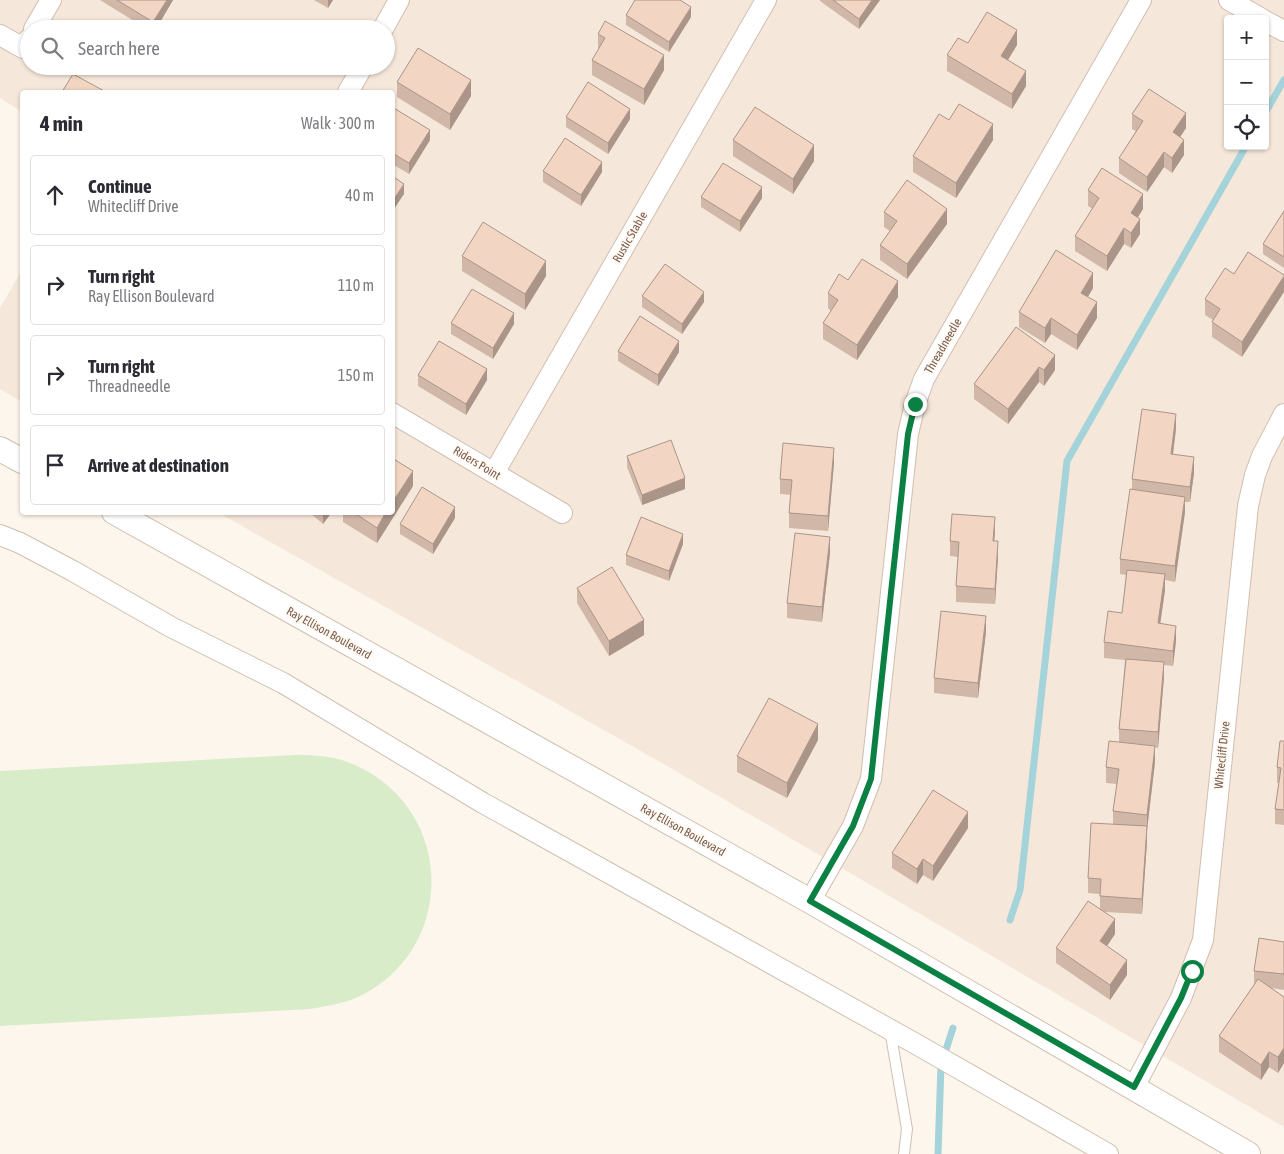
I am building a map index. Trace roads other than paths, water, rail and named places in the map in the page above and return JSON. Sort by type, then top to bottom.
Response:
[{"type":"street","points":[[39,20],[51,0]]},
{"type":"street","points":[[388,20],[399,0]]},
{"type":"street","name":"Rustic Stable","points":[[494,473],[766,0]]},
{"type":"street","name":"Threadneedle","points":[[810,901],[853,826],[871,779],[908,434],[915,404],[924,379],[1141,0]]},
{"type":"street","points":[[1229,0],[1255,15]]},
{"type":"street","points":[[1269,23],[1284,31]]},
{"type":"street","points":[[0,35],[20,42]]},
{"type":"street","points":[[349,90],[358,75]]},
{"type":"street","name":"Whitecliff Drive","points":[[1134,1087],[1181,998],[1203,940],[1248,506],[1255,475],[1262,456],[1284,414]]},
{"type":"street","name":"Riders Point","points":[[395,415],[562,513]]},
{"type":"street","points":[[0,449],[20,460]]},
{"type":"street","name":"Ray Ellison Boulevard","points":[[119,515],[810,901],[1248,1154]]},
{"type":"street","points":[[0,535],[20,543],[73,571],[170,627],[284,683],[483,803],[964,1071],[1108,1154]]},
{"type":"lane","points":[[890,1030],[907,1129],[904,1154]]},
{"type":"waterway","points":[[1269,106],[1284,80]]},
{"type":"waterway","points":[[1010,920],[1020,890],[1067,461],[1244,150]]},
{"type":"waterway","points":[[938,1154],[941,1065],[953,1028]]}]
